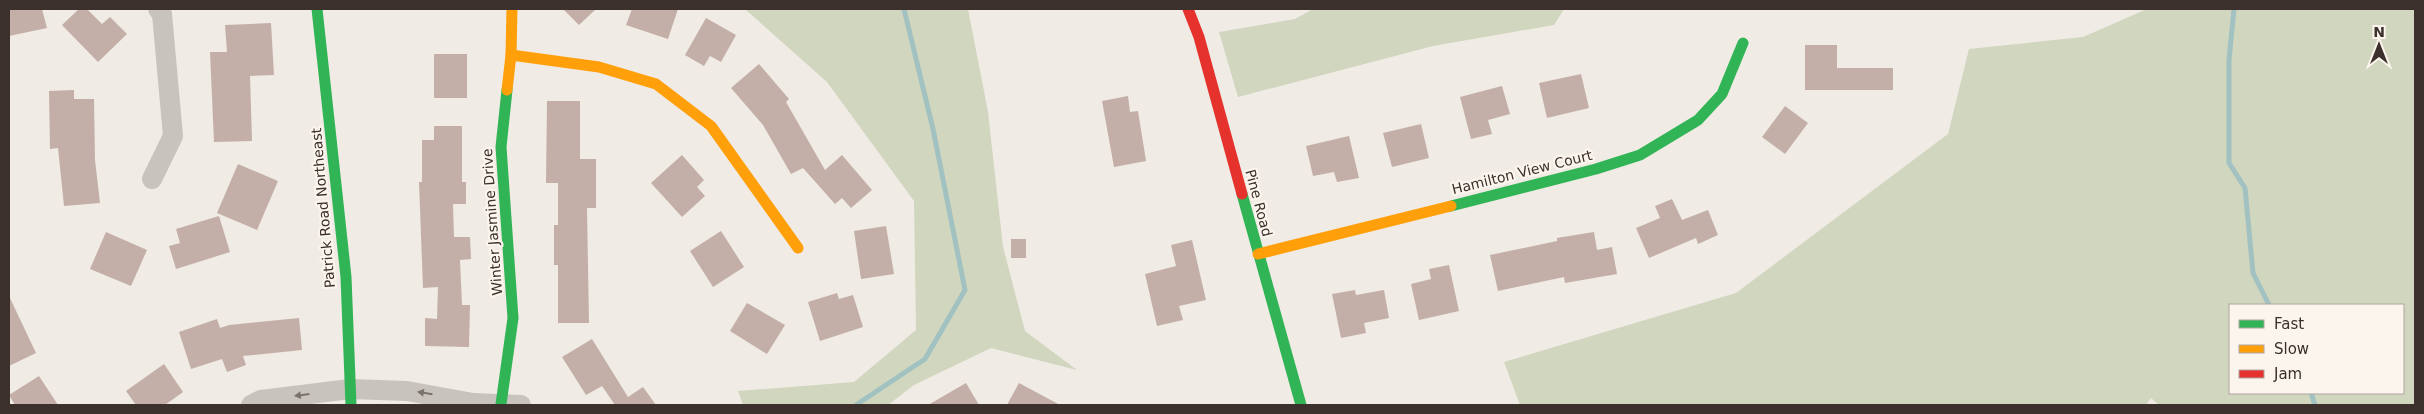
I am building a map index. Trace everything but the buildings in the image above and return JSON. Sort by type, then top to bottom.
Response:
[{"type":"street","points":[[152,179],[173,136],[162,14],[158,9]]},
{"type":"street","name":"Patrick Road Northeast","points":[[318,9],[346,277],[351,397]]},
{"type":"street","name":"Winter Jasmine Drive","points":[[511,404],[513,318],[501,147],[511,55],[512,9]]},
{"type":"street","name":"Pine Road","points":[[1188,9],[1199,37],[1294,386],[1302,405]]},
{"type":"street","name":"Hamilton View Court","points":[[1258,254],[1596,169],[1640,155],[1698,120],[1722,94],[1743,43]]},
{"type":"street","points":[[511,55],[599,67],[656,84],[711,126],[798,248]]},
{"type":"street","points":[[251,405],[261,400],[351,397],[407,391],[468,404],[511,404]]},
{"type":"green space","points":[[745,9],[968,9],[988,112],[1003,247],[1025,331],[1077,370],[991,348],[914,385],[888,405],[743,405],[738,391],[854,382],[916,330],[914,201],[827,82]]},
{"type":"green space","points":[[1313,9],[1564,9],[1554,25],[1433,46],[1238,97],[1219,32],[1295,19]]},
{"type":"green space","points":[[2147,9],[2415,9],[2415,405],[2159,405],[2151,398],[2146,405],[1520,405],[1504,362],[1736,293],[1948,134],[1969,49],[2083,37]]},
{"type":"waterway","points":[[856,405],[925,359],[965,290],[933,129],[904,9]]},
{"type":"waterway","points":[[2234,9],[2229,60],[2229,163],[2245,188],[2253,273],[2268,304]]},
{"type":"waterway","points":[[2311,394],[2315,405]]},
{"type":"traffic: fast","points":[[317,9],[346,277],[351,405]]},
{"type":"traffic: fast","points":[[1451,206],[1596,169],[1640,155],[1698,120],[1722,94],[1743,43]]},
{"type":"traffic: fast","points":[[501,404],[513,318],[501,147],[507,90]]},
{"type":"traffic: fast","points":[[1242,194],[1301,405]]},
{"type":"traffic: slow","points":[[507,90],[511,55],[512,9]]},
{"type":"traffic: slow","points":[[511,55],[599,67],[656,84],[711,126],[798,248]]},
{"type":"traffic: slow","points":[[1258,254],[1451,206]]},
{"type":"traffic: jam","points":[[1188,9],[1199,37],[1242,194]]}]
